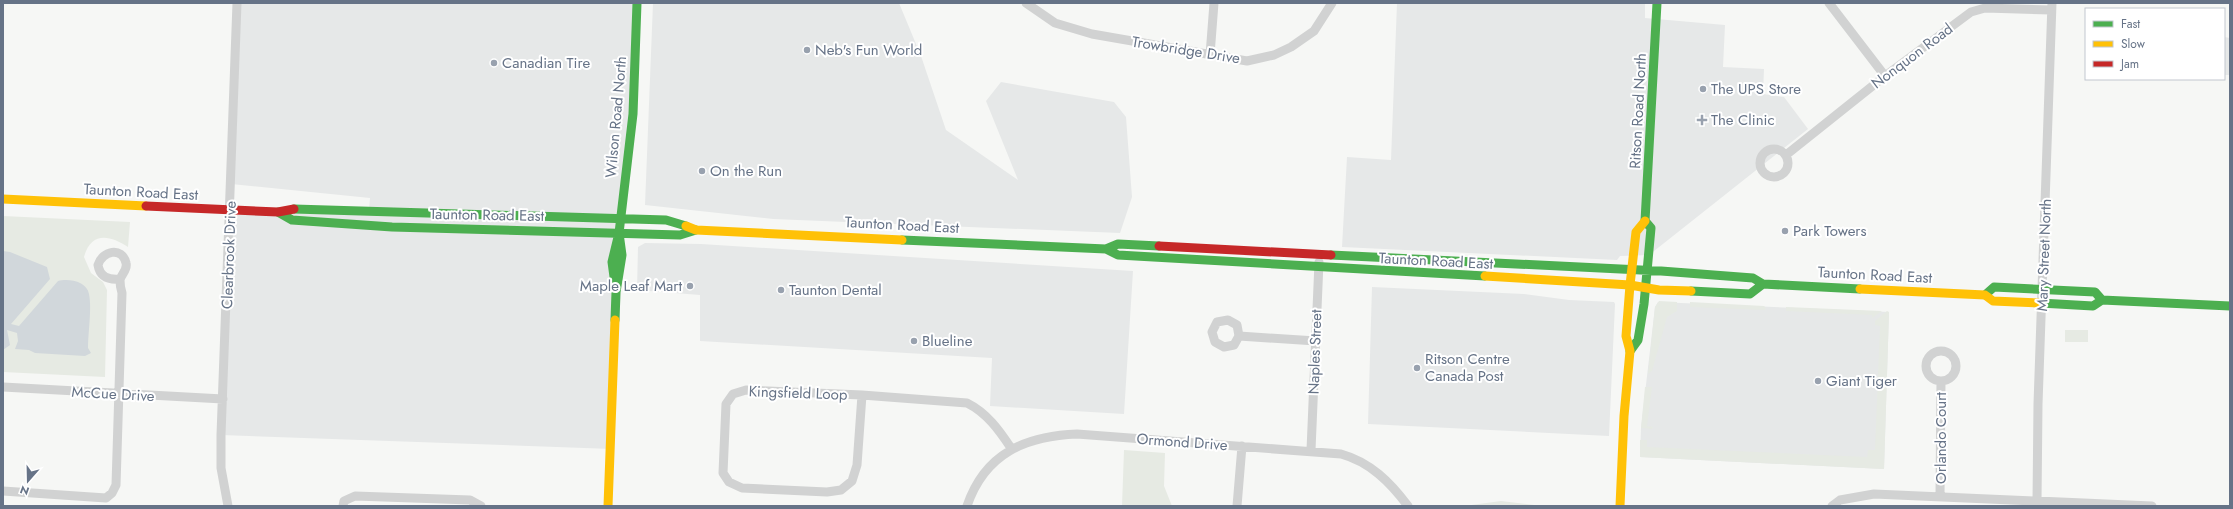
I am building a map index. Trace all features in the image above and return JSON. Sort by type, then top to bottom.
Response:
[{"type":"main road","name":"Wilson Road North","points":[[608,506],[616,292],[622,271],[623,247],[619,233],[633,114],[637,3]]},
{"type":"main road","name":"Ritson Road North","points":[[1620,506],[1624,416],[1630,351],[1626,336],[1636,232],[1645,221],[1657,3]]},
{"type":"main road","name":"Taunton Road East","points":[[3,199],[278,212],[293,209],[620,218],[675,221],[696,230],[1106,249],[1118,244],[1647,270],[1753,278],[1763,284],[1985,295],[1993,301],[2042,304],[2093,306],[2102,300],[2230,306]]},
{"type":"main road","name":"Taunton Road East","points":[[278,212],[292,220],[392,227],[680,236],[696,230]]},
{"type":"main road","name":"Ritson Road North","points":[[1630,351],[1638,340],[1647,270],[1651,228],[1645,221]]},
{"type":"main road","name":"Taunton Road East","points":[[1106,249],[1118,256],[1630,285],[1659,290],[1750,294],[1763,284]]},
{"type":"main road","name":"Taunton Road East","points":[[1985,295],[1994,287],[2043,289],[2095,292],[2102,300]]},
{"type":"street","name":"Clearbrook Drive","points":[[228,506],[221,468],[237,3]]},
{"type":"street","name":"Trowbridge Drive","points":[[1026,3],[1055,23],[1092,34],[1246,61],[1274,55],[1314,31],[1332,3]]},
{"type":"street","points":[[1210,55],[1214,3]]},
{"type":"street","points":[[1829,3],[1885,76]]},
{"type":"street","name":"Nonquon Road","points":[[1786,155],[1885,76],[1971,12],[1985,8],[2052,6]]},
{"type":"street","name":"Mary Street North","points":[[2037,501],[2052,6]]},
{"type":"street","name":"Naples Street","points":[[1312,450],[1319,253]]},
{"type":"street","points":[[3,491],[106,498],[112,493],[116,485],[122,293],[120,279]]},
{"type":"street","points":[[1240,336],[1316,341]]},
{"type":"street","name":"Orlando Court","points":[[1940,496],[1941,381]]},
{"type":"street","name":"McCue Drive","points":[[3,387],[119,395],[223,399]]},
{"type":"street","name":"Kingsfield Loop","points":[[862,395],[857,465],[852,481],[841,490],[826,492],[742,488],[728,482],[722,473],[726,404],[733,394],[746,390],[862,395],[967,403],[978,409],[990,419],[1011,448]]},
{"type":"street","name":"Ormond Drive","points":[[967,506],[973,490],[985,472],[1011,448],[1043,436],[1077,434],[1312,450],[1341,454],[1361,461],[1378,472],[1408,506]]},
{"type":"street","points":[[1237,506],[1242,446]]},
{"type":"street","points":[[1832,506],[1840,500],[1874,494],[2152,506]]},
{"type":"street","points":[[343,506],[344,501],[355,496],[470,500],[481,506]]},
{"type":"shaded area","points":[[237,3],[637,3],[612,449],[221,435],[230,210],[369,211],[370,198],[231,184]]},
{"type":"shaded area","points":[[653,3],[899,3],[921,56],[946,130],[1018,180],[986,101],[1001,82],[1114,102],[1126,117],[1132,197],[1120,233],[773,219],[645,205]]},
{"type":"shaded area","points":[[1397,3],[1645,3],[1645,18],[1725,25],[1723,67],[1764,69],[1763,94],[1784,97],[1808,129],[1649,255],[1620,256],[1617,260],[1342,247],[1347,157],[1391,160]]},
{"type":"shaded area","points":[[2225,37],[2230,38],[2230,75],[2225,75]]},
{"type":"shaded area","points":[[3,216],[130,222],[128,247],[108,238],[96,239],[87,249],[84,257],[91,273],[103,282],[107,290],[105,377],[3,372]]},
{"type":"shaded area","points":[[645,243],[701,244],[1133,271],[1124,414],[990,406],[992,358],[700,341],[700,295],[637,290],[638,247]]},
{"type":"shaded area","points":[[3,251],[10,252],[47,267],[50,279],[11,324],[19,326],[58,281],[72,280],[81,283],[88,290],[90,300],[88,348],[91,353],[85,356],[35,353],[29,350],[15,349],[18,341],[17,333],[7,330],[10,345],[3,350]]},
{"type":"shaded area","points":[[1372,287],[1524,294],[1569,300],[1614,302],[1609,436],[1368,424]]},
{"type":"shaded area","points":[[1659,301],[1677,302],[1677,311],[1667,317],[1652,371],[1648,374],[1655,307]]},
{"type":"shaded area","points":[[1658,302],[1889,312],[1884,469],[1640,457],[1641,428],[1655,307]]},
{"type":"shaded area","points":[[1690,302],[1764,306],[1766,308],[1765,310],[1690,307]]},
{"type":"shaded area","points":[[1786,307],[1882,311],[1872,318],[1872,315],[1786,311]]},
{"type":"shaded area","points":[[1887,311],[1889,312],[1884,469],[1640,457],[1640,440],[1647,440],[1647,447],[1867,457],[1868,450],[1875,450],[1880,326],[1875,325],[1875,321]]},
{"type":"shaded area","points":[[2065,330],[2088,330],[2088,342],[2065,342]]},
{"type":"shaded area","points":[[1645,387],[1652,387],[1647,426],[1653,427],[1652,429],[1641,428]]},
{"type":"shaded area","points":[[1124,450],[1165,453],[1164,486],[1172,506],[1122,506]]},
{"type":"shaded area","points":[[1501,501],[1543,506],[1464,506]]},
{"type":"traffic: fast","points":[[616,292],[612,262],[619,233],[633,114],[637,3]]},
{"type":"traffic: fast","points":[[1630,351],[1638,340],[1644,304],[1651,228],[1645,221],[1657,3]]},
{"type":"traffic: fast","points":[[294,209],[666,220],[686,226]]},
{"type":"traffic: fast","points":[[278,212],[292,220],[392,227],[680,235],[696,230]]},
{"type":"traffic: fast","points":[[615,320],[616,292],[622,255],[619,233]]},
{"type":"traffic: fast","points":[[902,240],[1106,249],[1118,244],[1159,246]]},
{"type":"traffic: fast","points":[[1106,249],[1118,255],[1485,276]]},
{"type":"traffic: fast","points":[[1331,255],[1661,271],[1753,278],[1763,284],[1860,289]]},
{"type":"traffic: fast","points":[[1691,291],[1750,294],[1763,284]]},
{"type":"traffic: fast","points":[[1985,295],[1994,287],[2095,292],[2102,300]]},
{"type":"traffic: fast","points":[[2040,303],[2093,306],[2102,300],[2230,306]]},
{"type":"traffic: slow","points":[[3,199],[146,206]]},
{"type":"traffic: slow","points":[[1620,506],[1624,416],[1630,351],[1626,336],[1630,285],[1636,232],[1645,221]]},
{"type":"traffic: slow","points":[[686,226],[696,230],[902,240]]},
{"type":"traffic: slow","points":[[1485,276],[1630,285],[1659,290],[1691,291]]},
{"type":"traffic: slow","points":[[1860,289],[1985,295],[1993,301],[2040,303]]},
{"type":"traffic: slow","points":[[608,506],[615,320]]},
{"type":"traffic: jam","points":[[146,206],[278,212],[294,209]]},
{"type":"traffic: jam","points":[[1159,246],[1331,255]]},
{"type":"place","name":"Neb's Fun World","points":[[807,50]]},
{"type":"place","name":"Canadian Tire","points":[[494,63]]},
{"type":"place","name":"The UPS Store","points":[[1703,89]]},
{"type":"place","name":"The Clinic","points":[[1702,120]]},
{"type":"place","name":"On the Run","points":[[702,171]]},
{"type":"place","name":"Park Towers","points":[[1785,231]]},
{"type":"place","name":"Maple Leaf Mart","points":[[690,286]]},
{"type":"place","name":"Taunton Dental","points":[[781,290]]},
{"type":"place","name":"Blueline","points":[[914,341]]},
{"type":"place","name":"Ritson Centre Canada Post","points":[[1417,368]]},
{"type":"place","name":"Giant Tiger","points":[[1818,381]]}]
